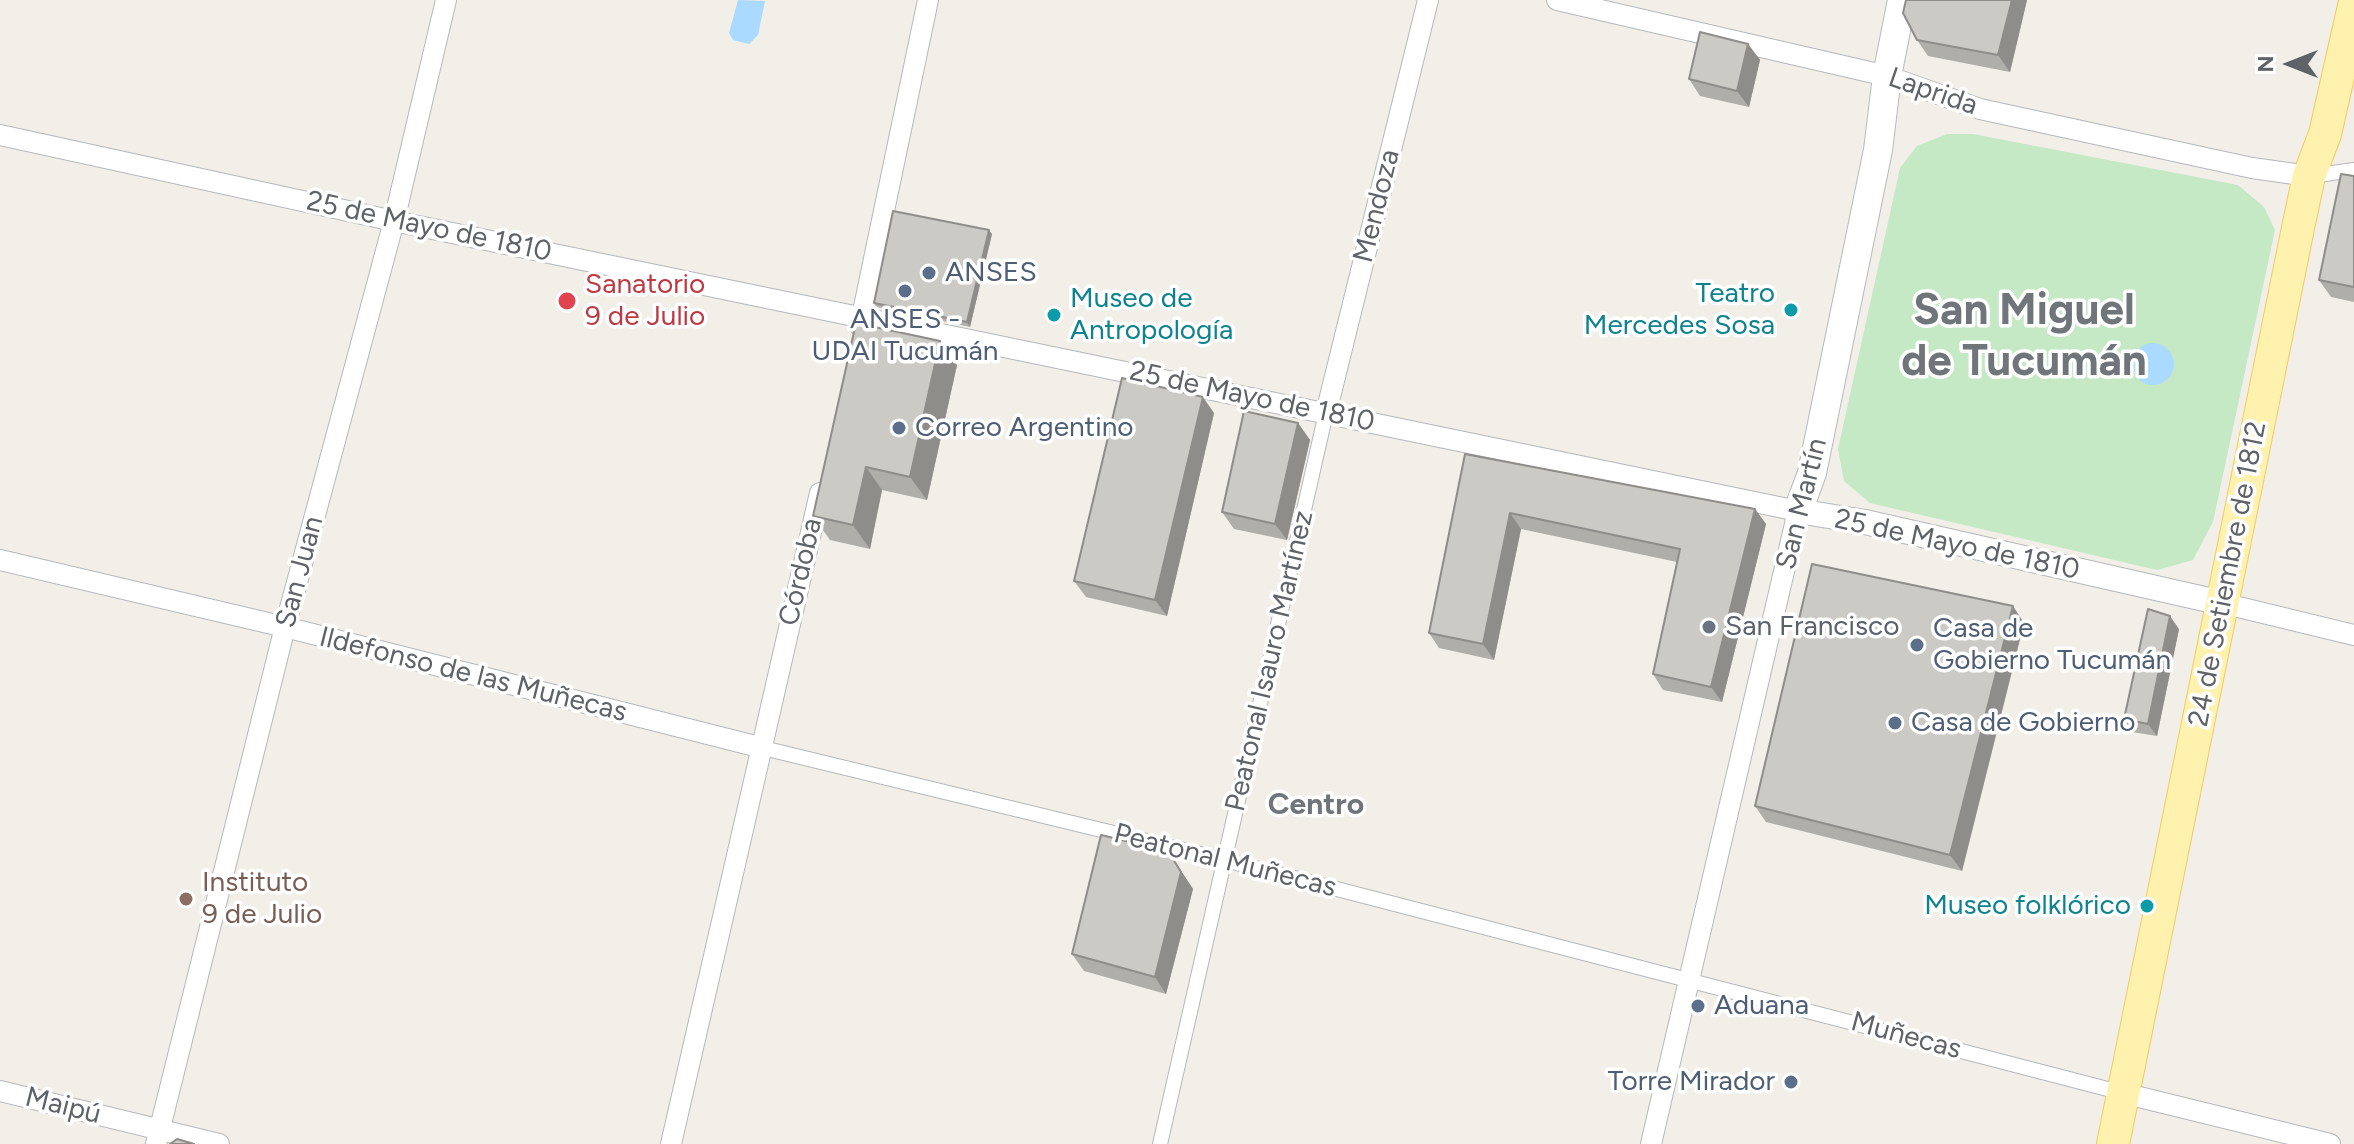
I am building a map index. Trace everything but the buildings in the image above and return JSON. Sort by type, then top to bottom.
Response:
[{"type":"main road","name":"San Martín","points":[[1798,511],[1812,473],[1878,150],[1887,76],[1902,0]]},
{"type":"main road","name":"24 de Setiembre de 1812","points":[[2113,1144],[2309,176],[2325,134],[2354,6]]},
{"type":"street","name":"San Juan","points":[[158,1137],[285,627],[394,221],[446,0]]},
{"type":"street","points":[[855,346],[928,0]]},
{"type":"street","name":"Mendoza","points":[[1326,413],[1428,0]]},
{"type":"street","name":"Laprida","points":[[1557,0],[1887,76],[1980,109],[2252,168],[2309,176]]},
{"type":"street","name":"25 de Mayo de 1810","points":[[0,135],[394,221],[862,315],[1798,511],[1865,522],[2222,603]]},
{"type":"street","points":[[2309,176],[2354,170]]},
{"type":"street","name":"Peatonal Isauro Martínez","points":[[1160,1144],[1326,413]]},
{"type":"street","name":"Córdoba","points":[[671,1144],[759,747],[825,469]]},
{"type":"street","name":"San Martín","points":[[1651,1144],[1798,511]]},
{"type":"street","name":"Ildefonso de las Muñecas","points":[[0,560],[285,627],[759,747]]},
{"type":"street","points":[[2222,603],[2354,635]]},
{"type":"street","name":"Peatonal Muñecas","points":[[759,747],[1225,860],[1690,980]]},
{"type":"street","name":"Muñecas","points":[[1690,980],[2123,1093]]},
{"type":"street","name":"Maipú","points":[[0,1091],[158,1137],[219,1144]]},
{"type":"street","points":[[2123,1093],[2330,1144]]},
{"type":"green space","points":[[1947,134],[1973,134],[2238,185],[2264,207],[2275,230],[2213,522],[2193,560],[2157,570],[1870,503],[1844,481],[1838,449],[1900,168],[1917,146]]},
{"type":"water","points":[[738,0],[765,1],[758,35],[749,44],[733,40],[729,33]]},
{"type":"water","points":[[2153,343],[2168,349],[2174,364],[2168,379],[2153,385],[2138,379],[2132,364],[2138,349]]},
{"type":"place","name":"ANSES","points":[[929,273]]},
{"type":"place","name":"ANSES - UDAI Tucumán","points":[[905,291]]},
{"type":"place","name":"Sanatorio 9 de Julio","points":[[567,301]]},
{"type":"place","name":"Teatro Mercedes Sosa","points":[[1791,310]]},
{"type":"place","name":"Museo de Antropología","points":[[1054,315]]},
{"type":"place","name":"Correo Argentino","points":[[899,428]]},
{"type":"place","name":"San Francisco","points":[[1709,627]]},
{"type":"place","name":"Casa de Gobierno Tucumán","points":[[1917,645]]},
{"type":"place","name":"Casa de Gobierno","points":[[1895,723]]},
{"type":"place","name":"Instituto 9 de Julio","points":[[186,899]]},
{"type":"place","name":"Museo folklórico","points":[[2147,906]]},
{"type":"place","name":"Aduana","points":[[1698,1006]]},
{"type":"place","name":"Torre Mirador","points":[[1791,1082]]},
{"type":"district","name":"San Miguel de Tucumán","points":[[2024,336]]},
{"type":"district","name":"Centro","points":[[1316,805]]}]
